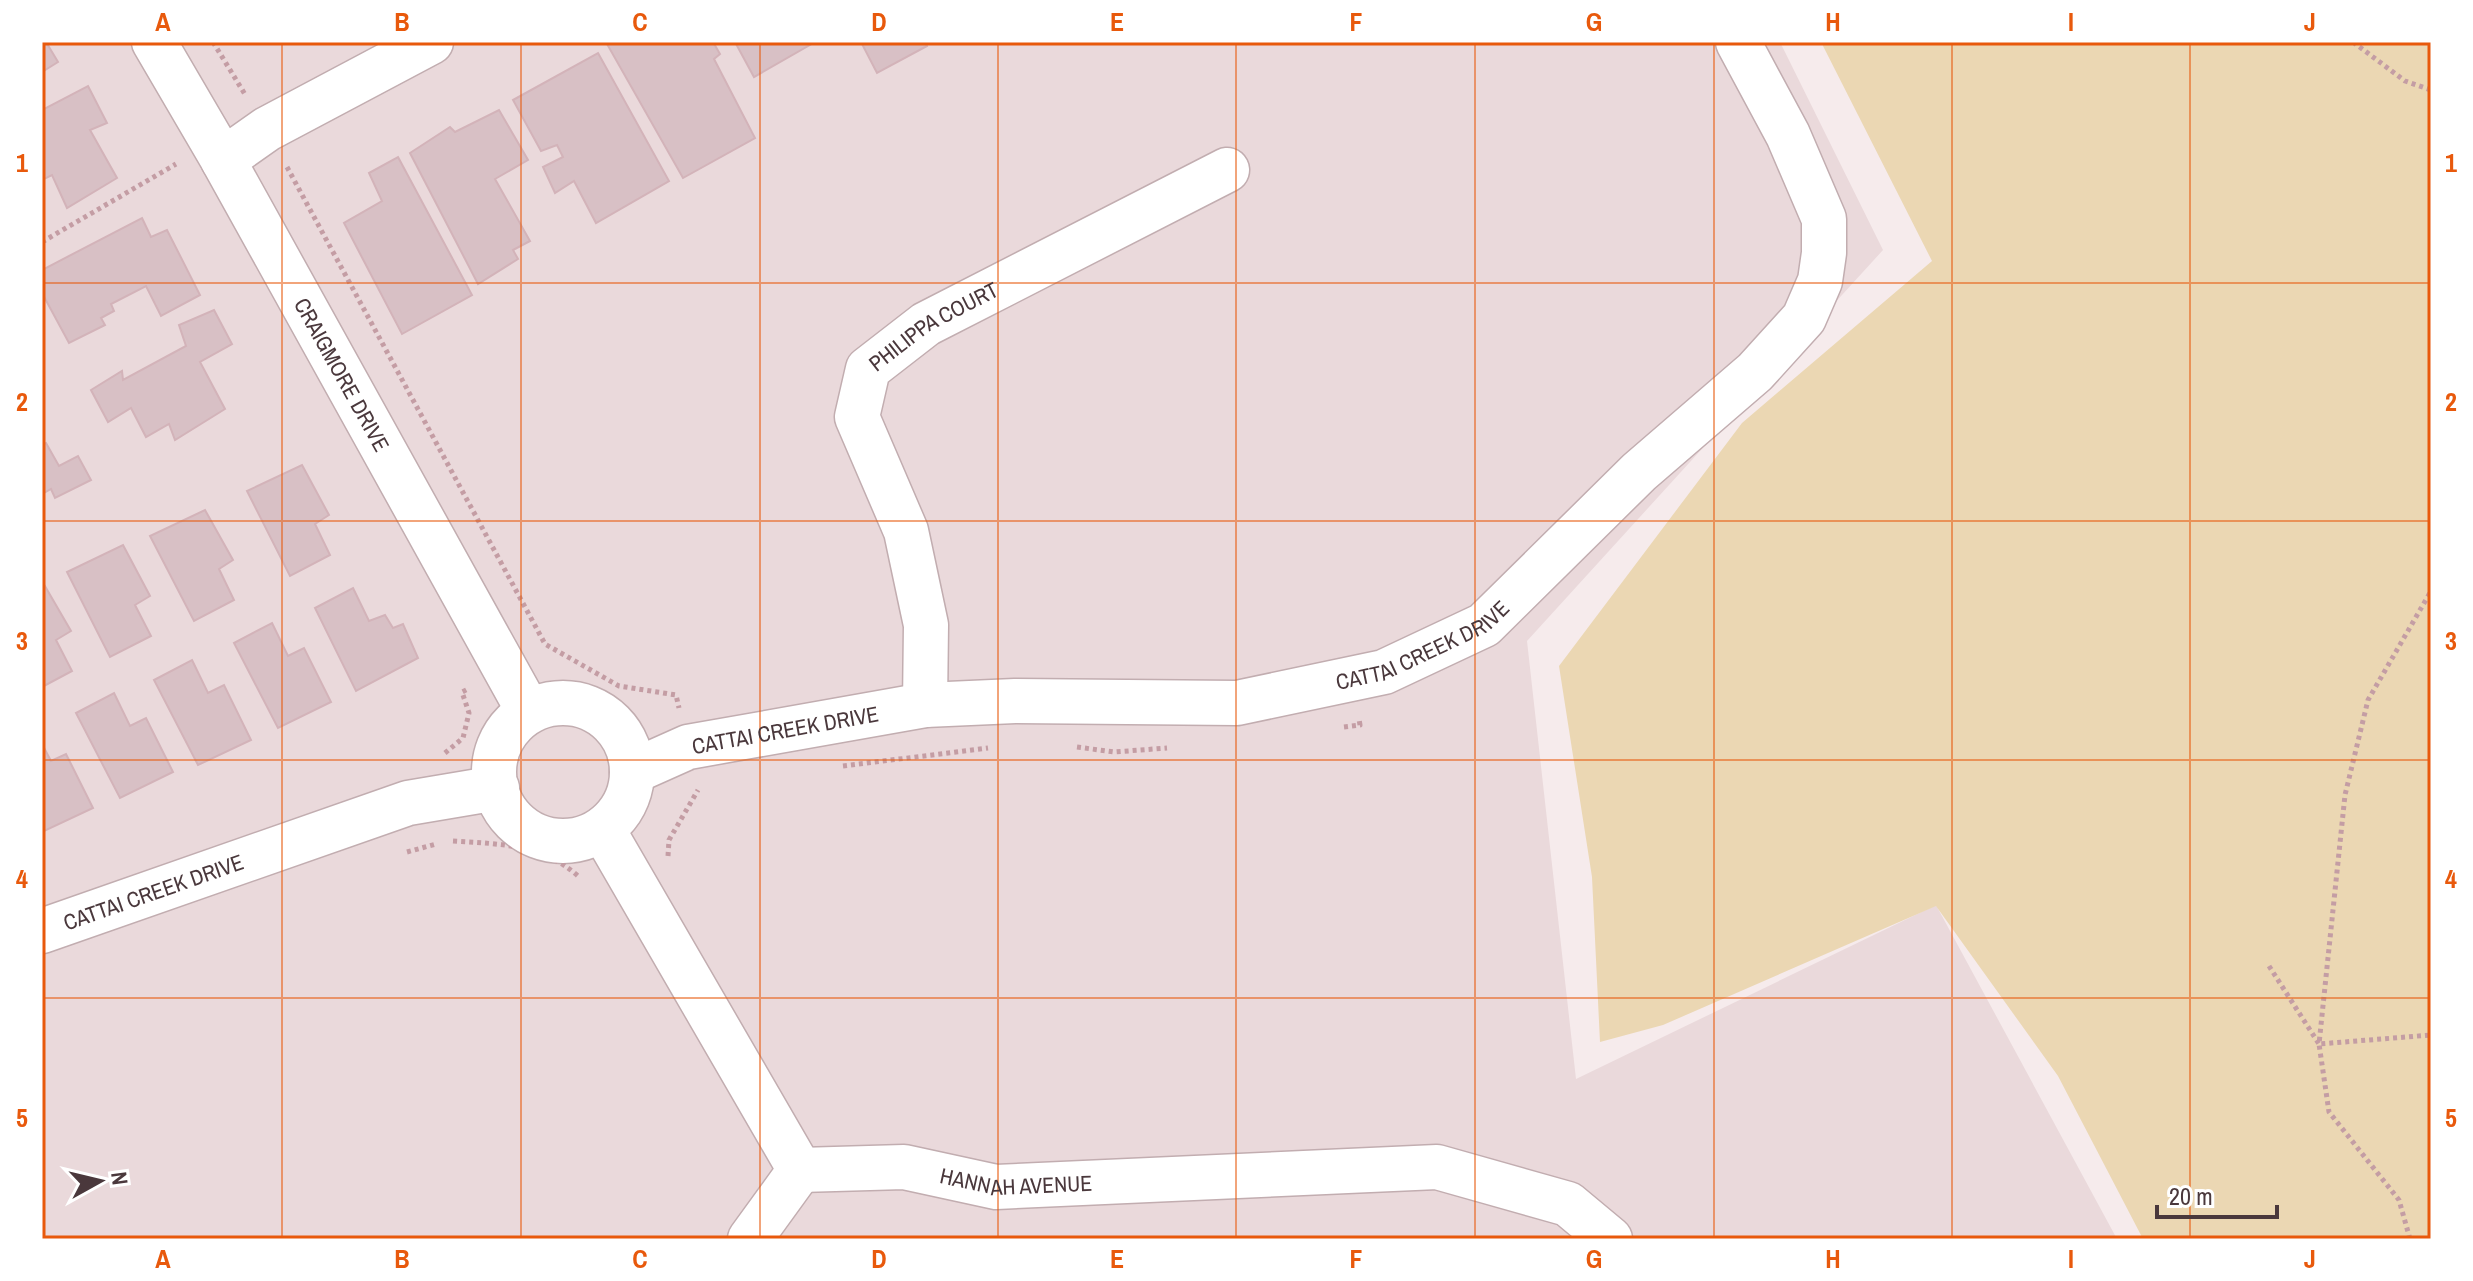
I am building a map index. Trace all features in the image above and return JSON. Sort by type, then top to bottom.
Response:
[{"type":"street","name":"CRAIGMORE DRIVE","points":[[154,42],[218,151],[528,710]]},
{"type":"street","points":[[218,151],[267,129],[431,42]]},
{"type":"street","name":"CATTAI CREEK DRIVE","points":[[632,772],[688,747],[925,705],[1015,701],[1237,703],[1384,672],[1484,625],[1639,472],[1755,372],[1804,318],[1820,281],[1824,219],[1788,135],[1738,42]]},
{"type":"street","name":"PHILIPPA COURT","points":[[925,705],[926,625],[906,531],[857,417],[868,369],[926,324],[1227,170]]},
{"type":"street","points":[[560,702],[582,705],[602,714],[619,731],[629,750],[632,772],[622,808],[603,830],[566,841],[545,839],[524,829],[507,814],[497,788],[497,751],[505,732],[528,710],[560,702]]},
{"type":"street","name":"CATTAI CREEK DRIVE","points":[[42,931],[408,803],[497,788]]},
{"type":"street","points":[[603,830],[800,1170],[750,1239]]},
{"type":"street","name":"HANNAH AVENUE","points":[[800,1170],[904,1167],[996,1187],[1437,1167],[1568,1204],[1610,1239]]},
{"type":"path","points":[[213,42],[267,129],[545,644],[619,686],[676,695],[699,789],[669,840],[667,866]]},
{"type":"path","points":[[2353,42],[2405,81],[2431,90]]},
{"type":"path","points":[[42,242],[218,151]]},
{"type":"path","points":[[2410,1239],[2399,1200],[2329,1112],[2319,1044],[2345,795],[2358,740],[2368,700],[2431,591]]},
{"type":"path","points":[[433,757],[463,738],[469,713],[462,692],[545,644]]},
{"type":"path","points":[[1328,729],[1360,725],[1356,677]]},
{"type":"path","points":[[1069,746],[1114,752],[1173,748]]},
{"type":"path","points":[[832,768],[995,747]]},
{"type":"path","points":[[699,789],[714,787]]},
{"type":"path","points":[[394,855],[451,841],[521,846],[560,860],[583,880]]},
{"type":"path","points":[[2269,966],[2319,1044]]},
{"type":"path","points":[[2319,1044],[2431,1035]]},
{"type":"shaded area","points":[[42,42],[1780,42],[1883,250],[1527,641],[1576,1079],[1936,905],[2117,1239],[42,1239]]},
{"type":"shaded area","points":[[1821,42],[2431,42],[2431,1239],[2143,1239],[2058,1076],[1936,906],[1663,1025],[1600,1042],[1592,877],[1559,666],[1742,423],[1932,261]]},
{"type":"building","points":[[42,42],[46,42],[58,62],[42,72]]},
{"type":"building","points":[[713,42],[720,54],[714,59],[755,138],[683,178],[607,44]]},
{"type":"building","points":[[735,42],[815,42],[754,77]]},
{"type":"building","points":[[861,42],[925,42],[927,46],[877,73]]},
{"type":"building","points":[[598,53],[669,181],[596,223],[574,181],[555,193],[543,167],[563,157],[557,145],[541,151],[513,100]]},
{"type":"building","points":[[88,86],[107,123],[90,130],[117,178],[67,208],[52,175],[42,180],[42,110]]},
{"type":"building","points":[[499,110],[528,160],[495,179],[530,241],[513,250],[518,259],[478,284],[410,153],[450,127],[455,132]]},
{"type":"building","points":[[398,157],[472,295],[402,334],[344,223],[382,201],[369,173]]},
{"type":"building","points":[[142,218],[151,237],[167,230],[200,295],[161,316],[146,286],[111,304],[114,311],[101,318],[105,325],[69,343],[42,293],[42,270]]},
{"type":"building","points":[[214,310],[232,344],[200,362],[225,409],[175,440],[169,424],[146,437],[131,408],[108,422],[91,390],[122,371],[123,380],[186,346],[179,325]]},
{"type":"building","points":[[46,443],[59,466],[78,456],[91,480],[55,498],[51,489],[42,494],[42,445]]},
{"type":"building","points":[[302,465],[329,515],[315,524],[330,555],[290,576],[247,491]]},
{"type":"building","points":[[205,510],[233,560],[219,569],[234,600],[194,621],[150,536]]},
{"type":"building","points":[[123,545],[150,596],[135,605],[151,636],[110,657],[67,572]]},
{"type":"building","points":[[42,581],[71,631],[56,640],[72,671],[42,687]]},
{"type":"building","points":[[353,588],[369,621],[385,615],[393,628],[403,624],[418,658],[356,691],[315,608]]},
{"type":"building","points":[[272,623],[288,656],[304,648],[331,702],[278,728],[234,643]]},
{"type":"building","points":[[192,660],[208,693],[224,685],[251,740],[198,765],[154,680]]},
{"type":"building","points":[[114,693],[130,726],[146,718],[173,772],[120,798],[76,713]]},
{"type":"building","points":[[42,744],[51,761],[66,754],[93,808],[42,832]]}]
